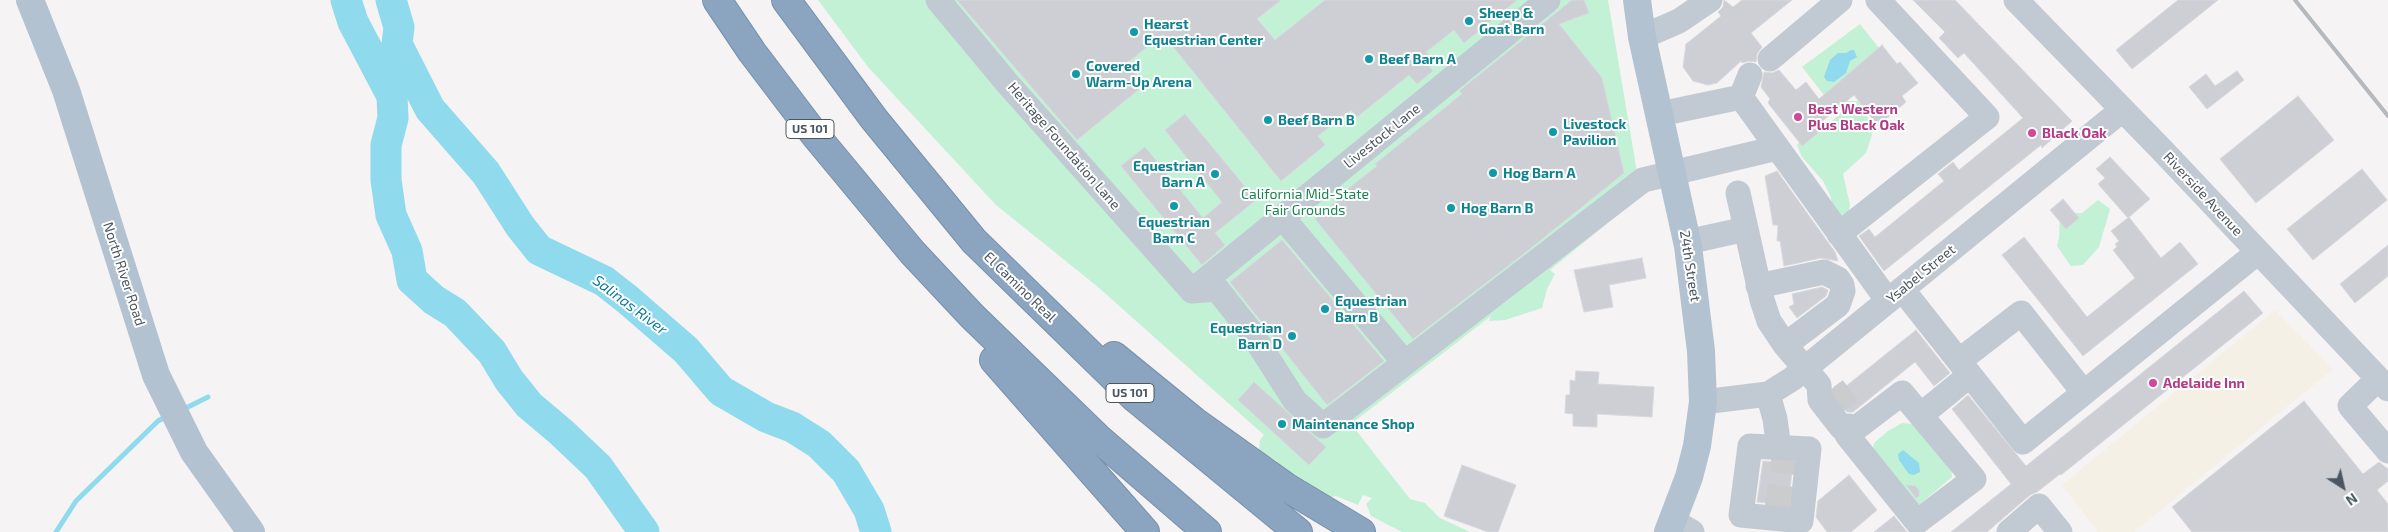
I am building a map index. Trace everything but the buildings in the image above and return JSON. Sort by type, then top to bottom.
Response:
[{"type":"highway","name":"US 101","points":[[717,0],[752,52],[815,135],[912,252],[972,316],[1098,438],[1206,532]]},
{"type":"highway","name":"El Camino Real","points":[[786,0],[874,119],[974,241],[1135,398],[1298,532]]},
{"type":"highway","points":[[974,241],[1195,422],[1286,488],[1361,532]]},
{"type":"highway","points":[[912,252],[996,362],[1145,532]]},
{"type":"main road","name":"North River Road","points":[[30,0],[66,90],[156,375],[194,452],[251,532]]},
{"type":"main road","name":"24th Street","points":[[1637,0],[1642,36],[1687,242],[1700,332],[1703,402],[1697,446],[1678,528]]},
{"type":"street","name":"Heritage Foundation Lane","points":[[938,0],[1008,84],[1192,291]]},
{"type":"street","name":"Livestock Lane","points":[[1192,291],[1548,0]]},
{"type":"street","points":[[1642,36],[1679,22],[1710,0]]},
{"type":"street","points":[[1770,59],[1840,0]]},
{"type":"street","points":[[1839,234],[1987,117],[1878,0]]},
{"type":"street","name":"Riverside Avenue","points":[[2023,2],[2122,110],[2383,384]]},
{"type":"street","points":[[1660,114],[1746,86],[1777,148],[1839,234],[1965,368],[2023,442],[2258,252]]},
{"type":"street","name":"Ysabel Street","points":[[1703,402],[1768,394],[1819,381],[1895,295],[2122,110]]},
{"type":"street","points":[[1192,291],[1218,289],[1251,332],[1295,401],[1323,426],[1643,180],[1672,171],[1777,148]]},
{"type":"street","points":[[1738,193],[1758,286],[1769,322],[1784,345],[1819,381],[1820,400],[1841,427],[1853,424],[1902,393],[1974,479],[1918,522],[1847,435],[1853,424]]},
{"type":"street","points":[[1282,217],[1405,363]]},
{"type":"street","points":[[1687,242],[1746,229]]},
{"type":"street","points":[[1758,286],[1824,272],[1838,279],[1842,285],[1843,291],[1838,305],[1784,345]]},
{"type":"street","points":[[1921,415],[2021,313],[2084,393]]},
{"type":"street","points":[[2383,384],[2350,406],[2388,451]]},
{"type":"street","points":[[1768,394],[1782,451]]},
{"type":"street","points":[[1750,446],[1782,451],[1808,449],[1801,522],[1774,520],[1741,515],[1750,446]]},
{"type":"street","points":[[2008,532],[2039,506],[2060,532]]},
{"type":"green space","name":"California Mid-State Fair Grounds","points":[[818,0],[1608,0],[1641,196],[1550,270],[1555,274],[1547,289],[1542,308],[1505,320],[1489,321],[1491,316],[1351,424],[1410,499],[1425,503],[1440,518],[1470,532],[1402,532],[1371,516],[1366,504],[1372,498],[1363,495],[1358,505],[1336,496],[1325,498],[1308,493],[1305,480],[1294,480],[1283,472],[1277,461],[1259,451],[1260,440],[1264,435],[1098,287],[996,205],[868,67]]},
{"type":"green space","points":[[1860,24],[1879,48],[1824,95],[1802,67]]},
{"type":"green space","points":[[1847,101],[1861,101],[1872,135],[1866,153],[1843,174],[1850,205],[1848,218],[1836,219],[1830,195],[1823,181],[1802,157],[1797,145],[1806,135],[1826,126],[1839,115]]},
{"type":"green space","points":[[2098,200],[2110,209],[2099,247],[2083,265],[2071,266],[2057,246],[2060,213],[2082,213]]},
{"type":"green space","points":[[1902,423],[1913,424],[1951,465],[1952,477],[1920,504],[1911,504],[1873,449],[1874,443],[1888,431]]},
{"type":"sand","points":[[2275,310],[2333,369],[2134,532],[2098,532],[2062,485]]},
{"type":"water","points":[[1854,50],[1857,57],[1850,61],[1846,73],[1834,82],[1827,81],[1824,77],[1830,60],[1838,53],[1846,53]]},
{"type":"water","points":[[1903,450],[1919,463],[1920,472],[1914,475],[1909,474],[1899,460],[1898,454]]},
{"type":"waterway","name":"Salinas River","points":[[346,0],[353,22],[392,96],[393,118],[386,145],[386,180],[391,215],[407,251],[412,280],[434,300],[455,313],[492,352],[509,380],[529,405],[598,467],[644,532]]},
{"type":"waterway","name":"Salinas River","points":[[391,0],[399,27],[397,44],[430,109],[486,173],[520,226],[539,250],[604,281],[686,350],[721,391],[766,417],[792,427],[819,444],[846,471],[869,510],[876,532]]},
{"type":"waterway","points":[[182,410],[208,397]]},
{"type":"waterway","points":[[56,532],[76,501],[158,421],[167,416]]},
{"type":"tunnel","points":[[1833,388],[1855,416]]},
{"type":"tunnel","points":[[1777,510],[1784,459]]},
{"type":"railway","points":[[2295,0],[2388,116]]},
{"type":"place","name":"Sheep & Goat Barn","points":[[1469,21]]},
{"type":"place","name":"Hearst Equestrian Center","points":[[1134,32]]},
{"type":"place","name":"Beef Barn A","points":[[1369,59]]},
{"type":"place","name":"Covered Warm-Up Arena","points":[[1076,74]]},
{"type":"place","name":"Best Western Plus Black Oak","points":[[1798,117]]},
{"type":"place","name":"Beef Barn B","points":[[1268,120]]},
{"type":"place","name":"Livestock Pavilion","points":[[1553,132]]},
{"type":"place","name":"Black Oak","points":[[2032,133]]},
{"type":"place","name":"Hog Barn A","points":[[1493,173]]},
{"type":"place","name":"Equestrian Barn A","points":[[1215,174]]},
{"type":"place","name":"Equestrian Barn C","points":[[1174,206]]},
{"type":"place","name":"Hog Barn B","points":[[1451,208]]},
{"type":"place","name":"Equestrian Barn B","points":[[1325,309]]},
{"type":"place","name":"Equestrian Barn D","points":[[1292,336]]},
{"type":"place","name":"Adelaide Inn","points":[[2153,383]]},
{"type":"place","name":"Maintenance Shop","points":[[1282,424]]}]
